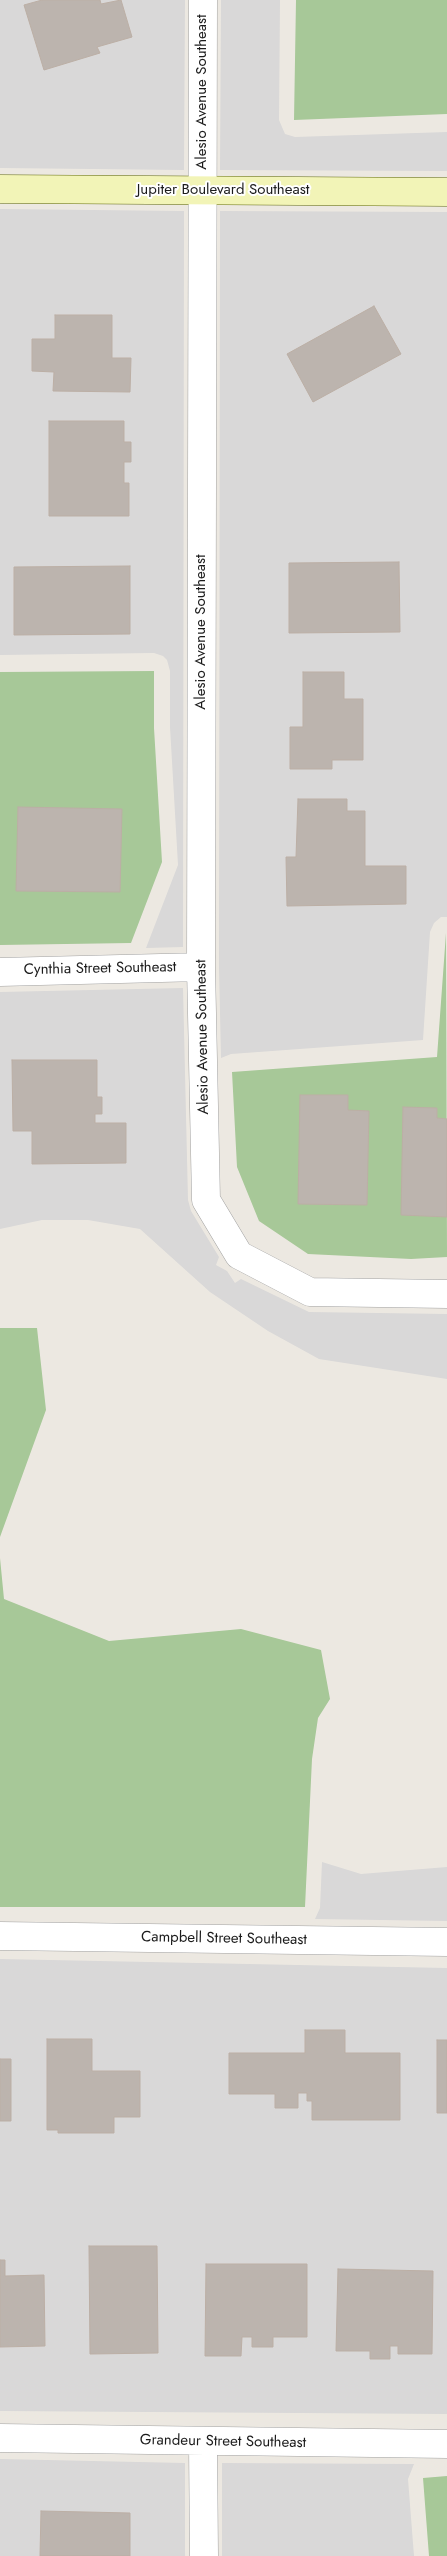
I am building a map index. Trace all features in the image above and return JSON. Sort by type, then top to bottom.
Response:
[{"type":"street","name":"Alesio Avenue Southeast","points":[[203,0],[201,967],[206,1200],[239,1255],[310,1292],[447,1294]]},
{"type":"street","name":"Jupiter Boulevard Southeast","points":[[0,189],[447,192]]},
{"type":"street","name":"Cynthia Street Southeast","points":[[0,972],[201,967]]},
{"type":"street","name":"Campbell Street Southeast","points":[[0,1936],[447,1942]]},
{"type":"street","name":"Grandeur Street Southeast","points":[[0,2438],[203,2443],[447,2444]]},
{"type":"street","points":[[203,2443],[204,2556]]},
{"type":"shaded area","points":[[0,0],[185,0],[184,170],[0,168]]},
{"type":"shaded area","points":[[221,0],[280,0],[279,120],[285,134],[295,137],[447,132],[447,171],[220,170]]},
{"type":"shaded area","points":[[0,209],[184,211],[183,947],[146,948],[178,865],[170,727],[170,671],[167,660],[163,656],[154,653],[0,655]]},
{"type":"shaded area","points":[[220,211],[447,212],[447,917],[441,917],[434,923],[430,932],[423,1040],[231,1054],[221,1058],[219,967]]},
{"type":"shaded area","points":[[183,988],[188,1200],[191,1211],[219,1257],[216,1265],[227,1271],[235,1283],[241,1279],[309,1312],[447,1314],[447,1379],[319,1359],[268,1331],[210,1292],[140,1229],[88,1220],[42,1220],[0,1229],[0,992]]},
{"type":"shaded area","points":[[322,1862],[361,1874],[447,1867],[447,1921],[315,1919],[320,1908]]},
{"type":"shaded area","points":[[0,1959],[447,1968],[447,2414],[0,2411]]},
{"type":"shaded area","points":[[0,2459],[185,2463],[185,2556],[0,2556]]},
{"type":"shaded area","points":[[222,2463],[414,2464],[408,2479],[414,2556],[222,2556]]},
{"type":"green space","points":[[296,0],[447,0],[447,114],[294,120]]},
{"type":"green space","points":[[154,671],[154,728],[162,862],[131,943],[0,945],[0,672]]},
{"type":"green space","points":[[446,933],[447,1257],[411,1259],[308,1254],[259,1221],[237,1167],[232,1072],[437,1057]]},
{"type":"green space","points":[[0,1328],[37,1328],[46,1410],[0,1537]]},
{"type":"green space","points":[[0,1558],[4,1599],[109,1641],[241,1629],[321,1650],[330,1699],[318,1718],[312,1759],[305,1907],[0,1907]]},
{"type":"green space","points":[[447,2476],[447,2556],[429,2556],[423,2478]]},
{"type":"building","points":[[42,0],[100,0],[101,4],[121,0],[132,37],[97,47],[100,53],[44,70],[24,5]]},
{"type":"building","points":[[374,306],[401,354],[313,402],[287,354]]},
{"type":"building","points":[[55,315],[112,315],[112,358],[131,358],[130,392],[53,391],[54,372],[32,371],[32,339],[55,339]]},
{"type":"building","points":[[49,421],[124,421],[124,442],[131,442],[131,462],[124,462],[124,483],[129,483],[129,516],[49,516]]},
{"type":"building","points":[[399,562],[400,632],[289,633],[289,563]]},
{"type":"building","points":[[130,566],[130,634],[14,635],[14,567]]},
{"type":"building","points":[[303,672],[344,672],[344,699],[363,699],[363,760],[332,760],[332,769],[290,769],[290,727],[303,727]]},
{"type":"building","points":[[298,799],[347,799],[347,811],[365,811],[365,866],[406,866],[406,904],[287,906],[286,857],[296,857]]},
{"type":"building","points":[[18,807],[122,809],[120,892],[16,891]]},
{"type":"building","points":[[12,1060],[97,1060],[97,1097],[102,1097],[102,1114],[95,1114],[95,1123],[126,1123],[126,1163],[32,1164],[32,1131],[13,1131]]},
{"type":"building","points":[[300,1095],[348,1095],[348,1110],[369,1111],[367,1205],[298,1204]]},
{"type":"building","points":[[403,1107],[437,1108],[437,1118],[447,1119],[447,1217],[401,1215]]},
{"type":"building","points":[[305,2030],[345,2030],[345,2053],[400,2053],[400,2120],[312,2120],[312,2101],[307,2101],[307,2093],[298,2093],[298,2108],[275,2108],[275,2094],[229,2094],[229,2053],[305,2053]]},
{"type":"building","points":[[47,2039],[92,2039],[92,2071],[140,2071],[140,2117],[114,2117],[114,2133],[58,2133],[58,2130],[47,2130]]},
{"type":"building","points":[[437,2040],[447,2040],[447,2113],[437,2113]]},
{"type":"building","points":[[0,2059],[11,2059],[11,2121],[0,2121]]},
{"type":"building","points":[[89,2246],[157,2246],[158,2353],[90,2354]]},
{"type":"building","points":[[0,2260],[5,2260],[5,2276],[44,2275],[45,2346],[0,2347]]},
{"type":"building","points":[[206,2264],[307,2264],[307,2337],[273,2337],[273,2347],[252,2347],[252,2337],[242,2337],[241,2356],[205,2356]]},
{"type":"building","points":[[338,2269],[433,2271],[432,2354],[398,2354],[398,2346],[390,2346],[390,2359],[370,2359],[370,2351],[336,2351]]},
{"type":"building","points":[[41,2511],[130,2513],[130,2556],[40,2556]]}]
